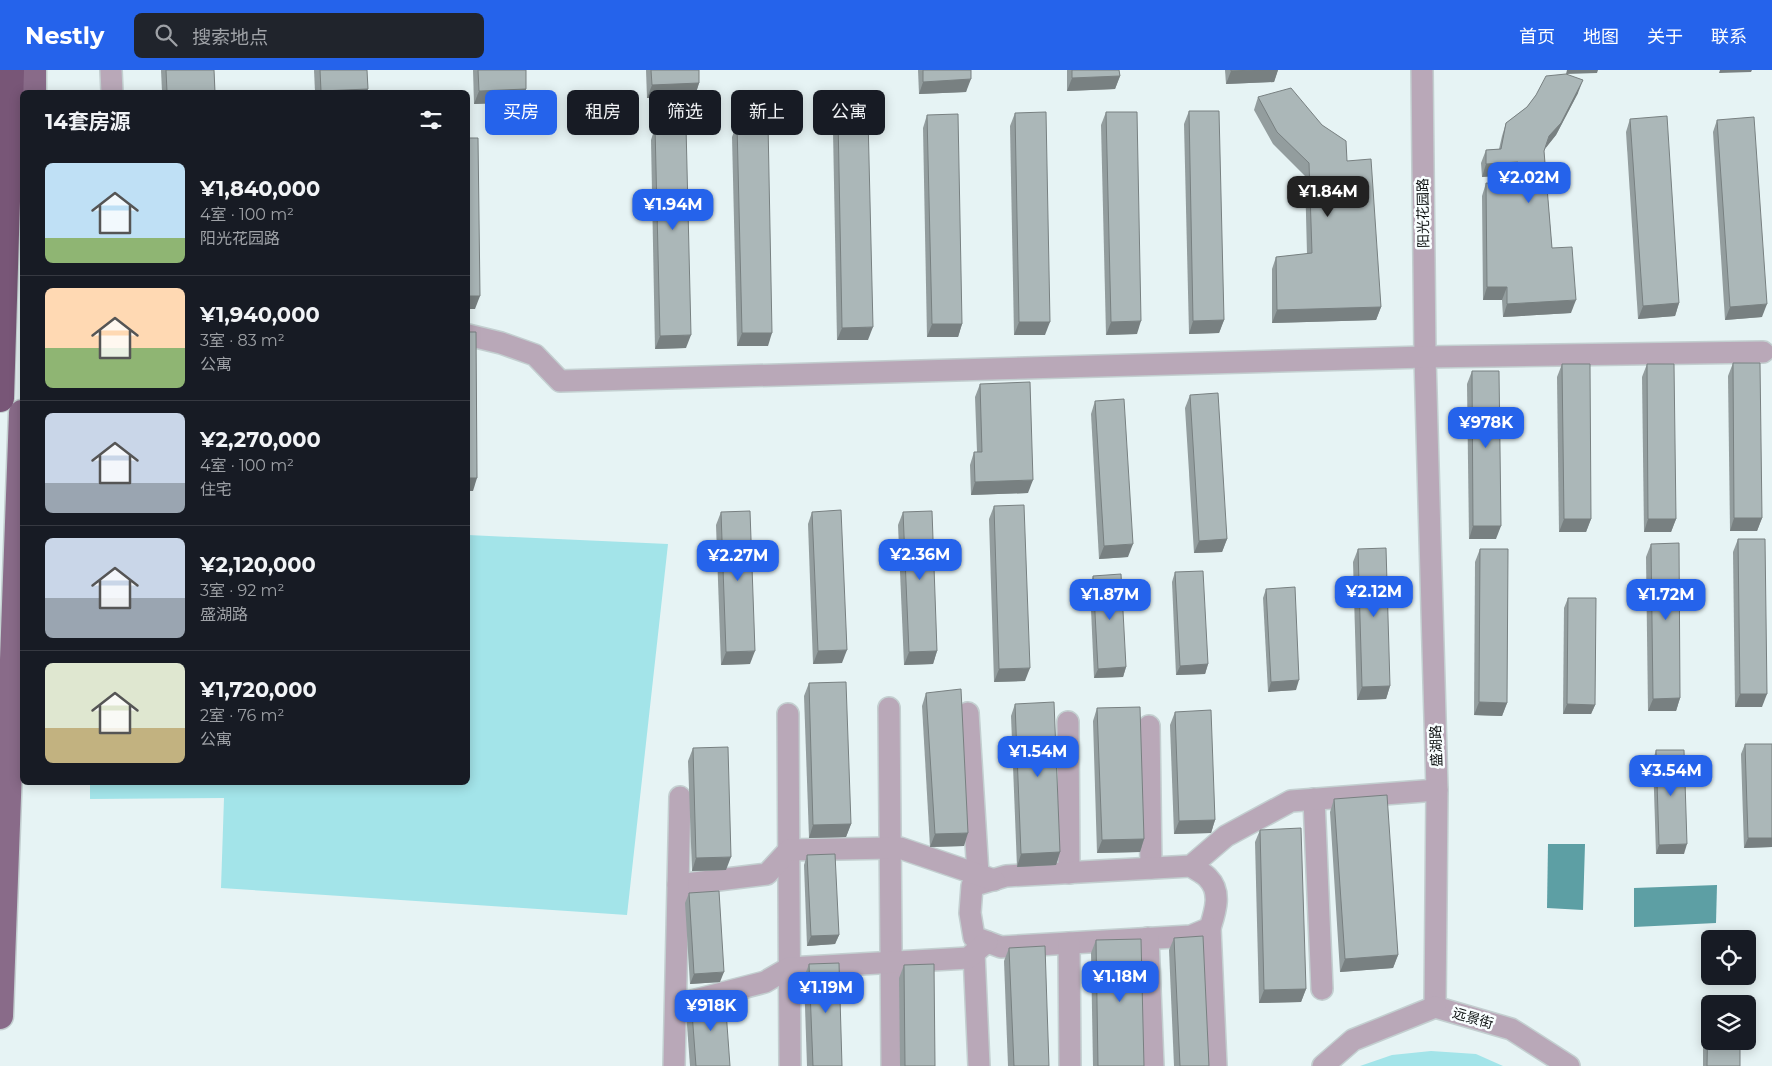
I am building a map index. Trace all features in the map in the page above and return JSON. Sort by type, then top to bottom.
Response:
[{"type":"highway","points":[[0,398],[10,70]]},
{"type":"main road","points":[[33,70],[33,90]]},
{"type":"main road","points":[[0,1016],[20,468]]},
{"type":"street","points":[[111,70],[112,90]]},
{"type":"street","name":"阳光花园路","points":[[1422,70],[1425,357]]},
{"type":"street","points":[[470,335],[501,343],[536,355],[560,381],[1425,357],[1764,352]]},
{"type":"street","name":"盛湖路","points":[[1425,357],[1437,790],[1435,1007]]},
{"type":"street","points":[[888,708],[892,1066]]},
{"type":"street","points":[[968,713],[986,877]]},
{"type":"street","points":[[788,714],[790,1066]]},
{"type":"street","points":[[1068,722],[1069,873]]},
{"type":"street","points":[[1149,726],[1151,868]]},
{"type":"street","points":[[678,885],[767,874],[789,850],[900,848],[986,877],[1191,866],[1226,836],[1291,801],[1437,790]]},
{"type":"street","points":[[674,1066],[680,797]]},
{"type":"street","points":[[1314,800],[1322,989]]},
{"type":"street","points":[[1191,866],[1208,878],[1217,891],[1210,928],[1216,1066]]},
{"type":"street","points":[[979,1066],[981,947],[974,937],[970,913],[972,886],[986,877]]},
{"type":"street","points":[[676,1005],[765,982],[790,968],[968,958],[981,947],[1191,936],[1210,928]]},
{"type":"street","points":[[1148,938],[1153,1066]]},
{"type":"street","points":[[1069,942],[1070,1066]]},
{"type":"street","points":[[1323,1066],[1353,1040],[1435,1007]]},
{"type":"street","name":"远景街","points":[[1435,1007],[1471,1026],[1506,1040],[1549,1066]]},
{"type":"street","name":"远景街","points":[[1435,1007],[1511,1029],[1569,1066]]},
{"type":"shaded area","points":[[470,535],[668,544],[627,915],[221,888],[224,798],[90,799],[90,785],[470,785]]},
{"type":"shaded area","points":[[1548,844],[1585,844],[1583,910],[1547,908]]},
{"type":"shaded area","points":[[1717,885],[1716,923],[1634,927],[1634,888]]},
{"type":"shaded area","points":[[1431,1051],[1476,1054],[1503,1066],[1360,1066],[1392,1055]]},
{"type":"building","points":[[166,70],[214,70],[215,90],[167,90]]},
{"type":"building","points":[[320,70],[367,70],[368,89],[321,90]]},
{"type":"building","points":[[478,70],[526,70],[526,89],[479,91]]},
{"type":"building","points":[[651,70],[699,70],[699,83],[652,85]]},
{"type":"building","points":[[923,70],[971,70],[971,79],[923,82]]},
{"type":"building","points":[[1072,70],[1119,70],[1120,76],[1072,78]]},
{"type":"building","points":[[1566,74],[1583,80],[1561,123],[1549,136],[1544,151],[1552,248],[1572,247],[1576,300],[1507,304],[1507,287],[1487,287],[1486,183],[1497,184],[1510,178],[1518,162],[1486,164],[1486,150],[1501,149],[1506,123],[1527,107],[1546,76]]},
{"type":"building","points":[[1291,88],[1322,125],[1346,141],[1347,161],[1371,159],[1381,307],[1277,310],[1276,257],[1312,253],[1309,163],[1277,132],[1258,97]]},
{"type":"building","points":[[1189,111],[1219,111],[1224,320],[1193,321]]},
{"type":"building","points":[[1046,112],[1050,322],[1019,322],[1015,113]]},
{"type":"building","points":[[1106,112],[1137,112],[1141,321],[1111,322]]},
{"type":"building","points":[[958,114],[962,324],[932,324],[927,115]]},
{"type":"building","points":[[1667,116],[1679,303],[1643,306],[1630,119]]},
{"type":"building","points":[[1754,117],[1767,304],[1730,307],[1717,120]]},
{"type":"building","points":[[655,135],[686,135],[691,335],[660,336]]},
{"type":"building","points":[[737,135],[768,135],[772,333],[742,333]]},
{"type":"building","points":[[838,135],[868,135],[873,327],[842,328]]},
{"type":"building","points":[[470,138],[478,138],[480,296],[470,296]]},
{"type":"building","points":[[470,332],[476,332],[477,478],[470,478]]},
{"type":"building","points":[[1733,363],[1760,363],[1762,518],[1734,518]]},
{"type":"building","points":[[1562,364],[1590,364],[1591,519],[1564,519]]},
{"type":"building","points":[[1647,364],[1674,364],[1676,519],[1648,519]]},
{"type":"building","points":[[1472,371],[1499,371],[1501,526],[1473,526]]},
{"type":"building","points":[[1030,382],[1033,480],[975,482],[974,452],[982,452],[980,384]]},
{"type":"building","points":[[1218,393],[1227,539],[1199,541],[1190,395]]},
{"type":"building","points":[[1124,399],[1133,544],[1104,546],[1095,401]]},
{"type":"building","points":[[1024,505],[1030,668],[999,669],[994,506]]},
{"type":"building","points":[[841,510],[847,650],[818,651],[812,512]]},
{"type":"building","points":[[750,511],[755,651],[726,652],[721,512]]},
{"type":"building","points":[[932,511],[937,651],[909,652],[903,512]]},
{"type":"building","points":[[1738,539],[1765,539],[1767,694],[1740,694]]},
{"type":"building","points":[[1679,543],[1680,698],[1653,699],[1651,544]]},
{"type":"building","points":[[1386,548],[1390,686],[1362,687],[1358,549]]},
{"type":"building","points":[[1480,549],[1508,549],[1507,703],[1479,702]]},
{"type":"building","points":[[1203,571],[1208,664],[1180,666],[1175,572]]},
{"type":"building","points":[[1121,574],[1126,667],[1098,669],[1093,576]]},
{"type":"building","points":[[1295,587],[1299,680],[1271,682],[1266,589]]},
{"type":"building","points":[[1568,598],[1596,598],[1595,705],[1567,704]]},
{"type":"building","points":[[846,682],[851,824],[813,825],[809,683]]},
{"type":"building","points":[[961,689],[968,833],[935,834],[926,693]]},
{"type":"building","points":[[1054,702],[1060,852],[1021,854],[1015,704]]},
{"type":"building","points":[[1140,707],[1144,839],[1102,840],[1097,708]]},
{"type":"building","points":[[1211,710],[1215,820],[1179,821],[1175,712]]},
{"type":"building","points":[[1745,744],[1772,744],[1772,838],[1748,838]]},
{"type":"building","points":[[728,747],[731,857],[696,858],[693,748]]},
{"type":"building","points":[[1656,750],[1684,750],[1687,844],[1659,845]]},
{"type":"building","points":[[1387,795],[1398,955],[1345,959],[1334,799]]},
{"type":"building","points":[[1301,828],[1306,989],[1264,990],[1260,830]]},
{"type":"building","points":[[835,854],[839,935],[811,936],[807,855]]},
{"type":"building","points":[[719,891],[724,972],[694,974],[689,893]]},
{"type":"building","points":[[1203,936],[1209,1066],[1180,1066],[1174,938]]},
{"type":"building","points":[[1141,939],[1144,1066],[1098,1066],[1096,940]]},
{"type":"building","points":[[1045,946],[1049,1066],[1014,1066],[1009,948]]},
{"type":"building","points":[[839,963],[842,1066],[813,1066],[809,964]]},
{"type":"building","points":[[934,964],[935,1066],[905,1066],[904,965]]},
{"type":"building","points":[[725,997],[730,1066],[696,1066],[691,999]]},
{"type":"building","points":[[1707,1050],[1740,1050],[1740,1066],[1707,1066]]}]
